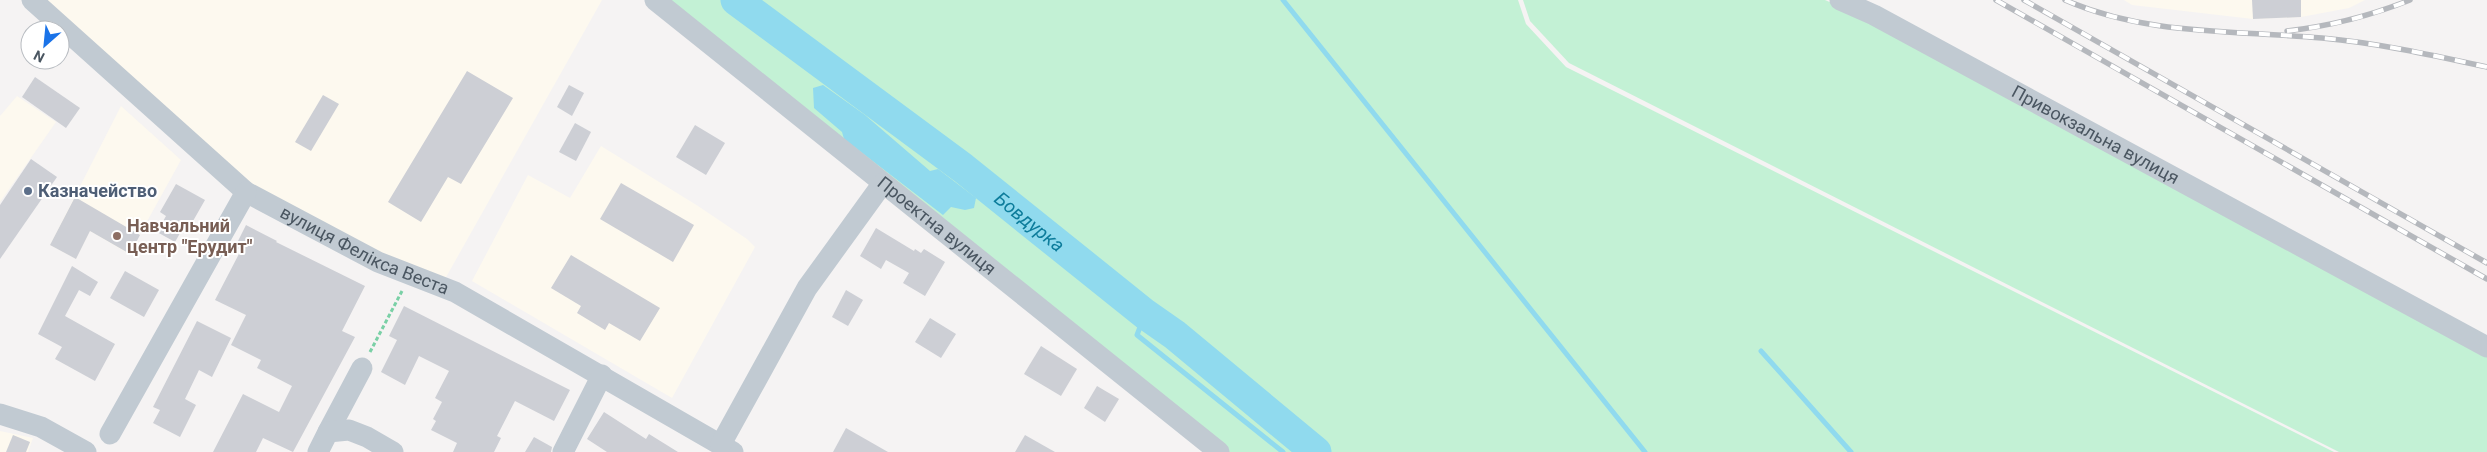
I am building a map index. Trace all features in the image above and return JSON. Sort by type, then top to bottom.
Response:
[{"type":"street","name":"вулиця Фелікса Веста","points":[[32,0],[246,192],[378,262],[455,292],[727,448]]},
{"type":"street","name":"Проектна вулиця","points":[[655,0],[1219,452]]},
{"type":"street","name":"Привокзальна вулиця","points":[[1840,0],[1874,14],[2487,348]]},
{"type":"street","points":[[727,448],[807,288],[883,183]]},
{"type":"street","points":[[110,434],[246,192]]},
{"type":"street","points":[[318,452],[362,368]]},
{"type":"street","points":[[563,452],[602,375]]},
{"type":"street","points":[[0,414],[41,427],[86,452]]},
{"type":"street","points":[[328,432],[349,430],[367,437],[393,452]]},
{"type":"path","points":[[362,368],[410,275]]},
{"type":"shaded area","points":[[43,0],[602,0],[445,279],[381,254],[251,185],[70,24],[70,20],[65,20]]},
{"type":"shaded area","points":[[2124,0],[2365,0],[2349,8],[2301,17],[2253,19],[2132,5]]},
{"type":"shaded area","points":[[17,96],[56,122],[0,202],[0,116]]},
{"type":"shaded area","points":[[121,106],[181,160],[129,254],[90,231],[76,259],[50,245]]},
{"type":"shaded area","points":[[601,146],[698,206],[747,239],[755,247],[672,398],[472,281],[528,175],[570,198]]},
{"type":"shaded area","points":[[0,431],[33,438],[28,452],[0,452]]},
{"type":"green space","points":[[669,0],[1518,0],[1526,24],[1566,67],[2334,452],[1227,452]]},
{"type":"green space","points":[[1523,0],[1825,0],[1871,20],[2487,353],[2487,452],[2339,452],[1569,63],[1530,21]]},
{"type":"water","points":[[823,85],[865,115],[930,171],[938,169],[976,198],[974,208],[965,210],[951,207],[943,215],[844,139],[842,132],[814,108],[813,88]]},
{"type":"building","points":[[2252,0],[2301,0],[2301,17],[2253,19]]},
{"type":"building","points":[[467,71],[513,98],[461,184],[448,177],[421,222],[388,202]]},
{"type":"building","points":[[35,77],[80,108],[66,128],[22,97]]},
{"type":"building","points":[[569,85],[584,93],[572,116],[557,107]]},
{"type":"building","points":[[323,95],[339,104],[311,151],[295,142]]},
{"type":"building","points":[[575,123],[591,132],[576,161],[559,152]]},
{"type":"building","points":[[695,125],[725,143],[706,175],[676,157]]},
{"type":"building","name":"Казначейство","points":[[31,159],[57,177],[0,259],[0,205]]},
{"type":"building","points":[[621,183],[694,225],[673,262],[600,219]]},
{"type":"building","points":[[176,184],[205,200],[189,228],[184,226],[175,242],[157,232],[166,216],[160,212]]},
{"type":"building","points":[[75,197],[140,235],[130,254],[90,231],[76,259],[50,245]]},
{"type":"building","points":[[246,225],[365,286],[342,331],[355,337],[293,452],[263,438],[256,452],[213,452],[243,394],[279,412],[292,386],[257,368],[261,360],[231,345],[246,315],[215,300],[241,250],[235,247]]},
{"type":"building","points":[[876,228],[914,251],[915,249],[921,253],[924,249],[945,262],[925,296],[903,283],[909,273],[886,260],[881,269],[860,256]]},
{"type":"building","points":[[571,255],[660,308],[640,341],[609,323],[605,330],[577,313],[581,306],[551,288]]},
{"type":"building","points":[[72,266],[98,282],[90,296],[79,290],[65,316],[115,344],[95,381],[55,359],[62,347],[38,334]]},
{"type":"building","points":[[125,271],[159,290],[144,317],[110,298]]},
{"type":"building","points":[[846,290],[863,300],[848,326],[832,317]]},
{"type":"building","points":[[404,306],[570,390],[554,421],[515,401],[497,436],[501,438],[494,452],[453,452],[457,443],[431,430],[436,421],[433,419],[442,402],[435,398],[449,371],[419,356],[405,385],[381,372],[397,340],[389,336]]},
{"type":"building","points":[[930,318],[956,334],[941,358],[915,342]]},
{"type":"building","points":[[197,321],[231,338],[212,377],[199,370],[185,399],[196,405],[180,437],[153,423],[160,410],[153,407]]},
{"type":"building","points":[[1041,346],[1077,369],[1061,396],[1024,374]]},
{"type":"building","points":[[1097,386],[1119,399],[1105,422],[1084,408]]},
{"type":"building","points":[[604,412],[646,439],[649,434],[678,452],[607,452],[587,439]]},
{"type":"building","points":[[846,428],[888,452],[833,452]]},
{"type":"building","points":[[13,435],[30,442],[26,452],[6,452]]},
{"type":"building","points":[[1025,435],[1055,452],[1015,452]]},
{"type":"building","points":[[534,437],[552,447],[551,452],[525,452]]},
{"type":"waterway","name":"Бовдурка","points":[[736,0],[963,168],[1145,314],[1175,335],[1316,452]]},
{"type":"waterway","points":[[1283,0],[1645,452]]},
{"type":"waterway","points":[[1145,314],[1137,335],[1283,452]]},
{"type":"waterway","points":[[1761,351],[1851,452]]},
{"type":"railway","points":[[1996,0],[2487,279]]},
{"type":"railway","points":[[2024,0],[2487,263]]},
{"type":"railway","points":[[2065,0],[2096,12],[2159,26],[2343,40],[2405,50],[2487,67]]},
{"type":"railway","points":[[2287,31],[2350,20],[2410,0]]},
{"type":"place","name":"Казначейство","points":[[28,191]]},
{"type":"place","name":"Навчальний центр \"Ерудит\"","points":[[117,236]]}]
